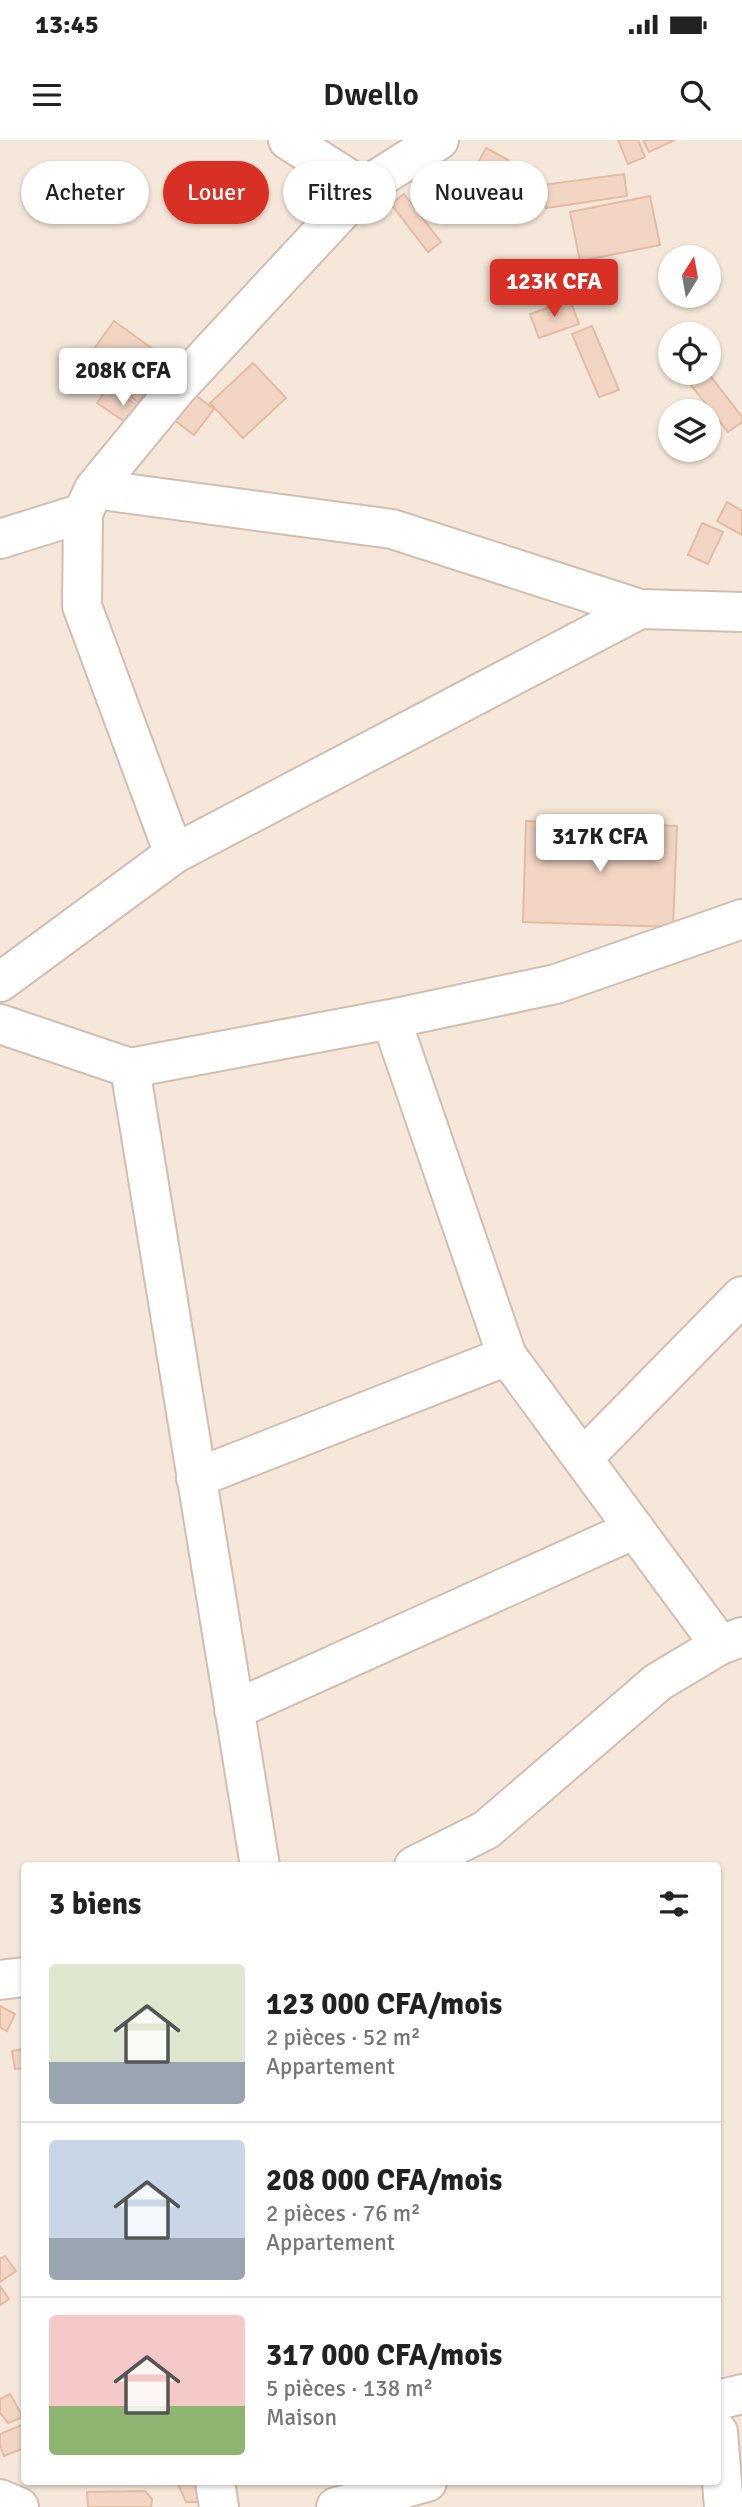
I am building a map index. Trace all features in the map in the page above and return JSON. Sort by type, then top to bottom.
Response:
[{"type":"street","points":[[288,140],[320,161]]},
{"type":"street","points":[[396,167],[439,140]]},
{"type":"street","points":[[174,854],[82,606],[89,501],[177,388],[329,224]]},
{"type":"street","points":[[0,539],[89,501],[391,528],[640,609],[742,612]]},
{"type":"street","points":[[0,982],[174,854],[640,609]]},
{"type":"street","points":[[0,1024],[130,1068],[556,984],[742,919]]},
{"type":"street","points":[[391,1018],[508,1356],[635,1529],[731,1641],[658,1682],[486,1830],[422,1862]]},
{"type":"street","points":[[130,1068],[259,1862]]},
{"type":"street","points":[[583,1458],[742,1296]]},
{"type":"street","points":[[196,1478],[508,1356]]},
{"type":"street","points":[[234,1710],[635,1529]]},
{"type":"street","points":[[0,1980],[21,1977]]},
{"type":"street","points":[[721,2399],[742,2394]]},
{"type":"street","points":[[721,2470],[724,2507]]},
{"type":"street","points":[[215,2485],[219,2507]]},
{"type":"street","points":[[357,2495],[417,2491]]},
{"type":"street","points":[[0,2499],[19,2507]]},
{"type":"shaded area","points":[[0,140],[742,140],[742,2507],[0,2507]]},
{"type":"building","points":[[618,140],[638,140],[645,157],[628,164]]},
{"type":"building","points":[[643,140],[675,140],[649,152]]},
{"type":"building","points":[[486,148],[508,160],[507,161],[479,161]]},
{"type":"building","points":[[624,174],[627,196],[548,208],[548,184]]},
{"type":"building","points":[[404,194],[410,202],[410,224],[427,224],[441,242],[428,252],[396,210],[396,200]]},
{"type":"building","points":[[650,196],[660,245],[580,261],[570,212]]},
{"type":"building","points":[[570,300],[579,324],[539,338],[530,314]]},
{"type":"building","points":[[114,321],[168,360],[138,402],[84,363]]},
{"type":"building","points":[[592,326],[619,390],[599,397],[572,334]]},
{"type":"building","points":[[253,363],[286,398],[243,438],[210,403]]},
{"type":"building","points":[[691,385],[717,385],[742,417],[742,422],[728,432],[721,423],[721,399],[702,399]]},
{"type":"building","points":[[109,386],[148,413],[137,430],[97,403]]},
{"type":"building","points":[[187,389],[214,409],[194,435],[168,415]]},
{"type":"building","points":[[727,502],[742,511],[742,535],[717,521]]},
{"type":"building","points":[[702,523],[723,532],[708,564],[688,555]]},
{"type":"building","points":[[526,821],[677,826],[673,927],[523,922]]},
{"type":"building","points":[[0,2006],[15,2014],[7,2031],[0,2027]]},
{"type":"building","points":[[21,2050],[21,2068],[15,2069],[12,2051]]},
{"type":"building","points":[[5,2256],[16,2271],[0,2282],[0,2259]]},
{"type":"building","points":[[0,2286],[9,2299],[0,2305]]},
{"type":"building","points":[[10,2394],[21,2418],[8,2423],[0,2413],[0,2399]]},
{"type":"building","points":[[21,2425],[21,2449],[4,2456],[0,2434]]},
{"type":"building","points":[[178,2485],[198,2485],[206,2502],[186,2502]]},
{"type":"building","points":[[145,2491],[152,2499],[151,2507],[88,2507],[87,2492]]}]
